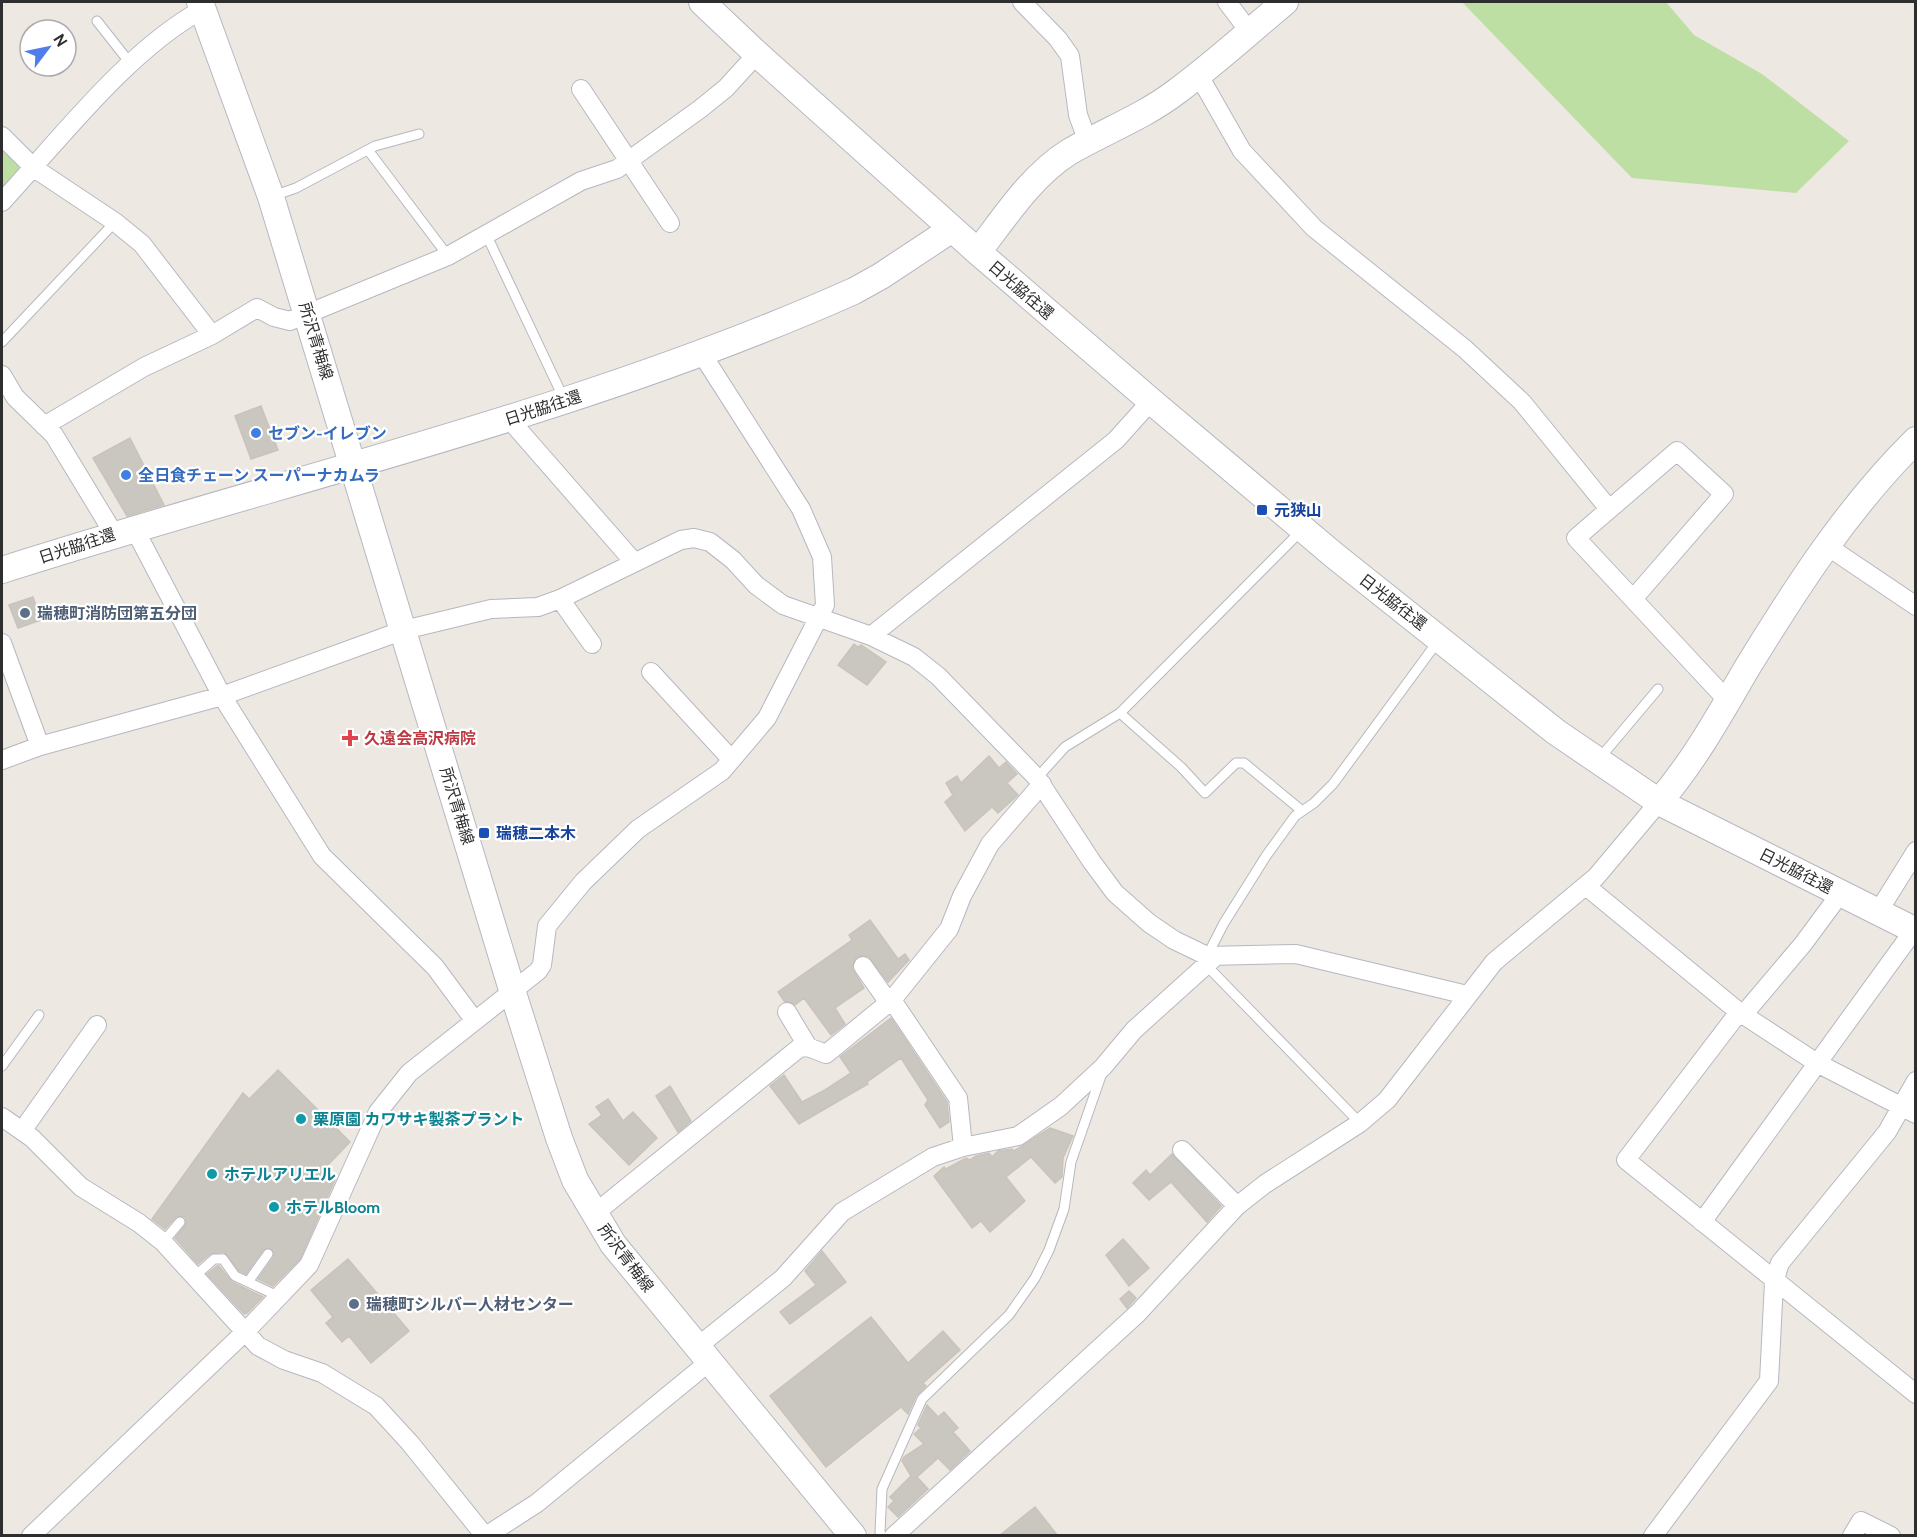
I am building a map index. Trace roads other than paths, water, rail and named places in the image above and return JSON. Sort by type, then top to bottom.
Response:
[{"type":"main road","points":[[978,252],[1030,185],[1068,153],[1149,111],[1285,2]]},
{"type":"main road","name":"所沢青梅線","points":[[201,5],[271,197],[513,993],[559,1138],[575,1180],[613,1244],[853,1536]]},
{"type":"main road","points":[[714,6],[757,54],[952,229]]},
{"type":"main road","name":"日光脇往還","points":[[2,570],[124,531],[509,419],[702,354],[854,291],[952,229],[1303,529],[1556,732],[1659,802],[1915,930]]},
{"type":"main road","points":[[1659,802],[1694,757],[1747,669],[1827,546],[1861,500],[1916,440]]},
{"type":"street","points":[[1022,2],[1058,39],[1070,56],[1078,115],[1088,142]]},
{"type":"street","points":[[1227,2],[1249,31]]},
{"type":"street","points":[[2,202],[130,63],[201,5]]},
{"type":"street","points":[[44,426],[144,368],[212,334],[257,308],[274,317],[291,321],[307,312],[448,256],[581,181],[616,169],[726,88],[757,54]]},
{"type":"street","points":[[1198,74],[1242,152],[1314,228],[1465,349],[1522,402],[1609,509]]},
{"type":"street","points":[[581,89],[670,223]]},
{"type":"street","points":[[2,136],[34,168],[115,222],[142,244],[212,334]]},
{"type":"street","points":[[32,1536],[246,1331],[309,1265],[378,1112],[409,1073],[513,993],[542,965],[547,926],[583,882],[638,829],[722,771],[768,718],[825,605],[822,557],[801,509],[702,354]]},
{"type":"street","points":[[2,375],[15,398],[54,435],[124,531],[222,696],[322,856],[435,967],[475,1021]]},
{"type":"street","points":[[871,636],[1116,440],[1151,401]]},
{"type":"street","points":[[509,419],[634,562]]},
{"type":"street","points":[[1633,599],[1724,494],[1677,451],[1576,538],[1729,702]]},
{"type":"street","points":[[2,760],[40,746],[222,696],[404,630],[483,611],[538,607],[560,599],[681,540],[694,538],[719,547],[768,595],[783,606],[871,636],[914,657],[938,676],[1040,781],[1092,862],[1115,893],[1149,923],[1210,959],[1296,954],[1467,995]]},
{"type":"street","points":[[1827,546],[1916,606]]},
{"type":"street","points":[[560,599],[592,644]]},
{"type":"street","points":[[2,643],[40,746]]},
{"type":"street","points":[[651,672],[731,759]]},
{"type":"street","points":[[594,1214],[799,1048],[808,1047],[826,1054],[890,1002],[949,929],[962,896],[990,844],[1040,781]]},
{"type":"street","points":[[894,1536],[1138,1313],[1237,1206],[1360,1123],[1387,1100],[1494,962],[1596,878],[1659,802]]},
{"type":"street","points":[[1878,912],[1916,851]]},
{"type":"street","points":[[1586,886],[1741,1013],[1817,1063],[1909,1110]]},
{"type":"street","points":[[1840,894],[1803,944],[1741,1013],[1626,1160],[1774,1282],[1916,1394]]},
{"type":"street","points":[[1702,1222],[1915,930]]},
{"type":"street","points":[[2,1117],[32,1138],[81,1187],[139,1223],[164,1242],[258,1346],[284,1360],[322,1373],[376,1406],[410,1443],[486,1536],[537,1503],[703,1354],[783,1278],[842,1212],[933,1157],[963,1147],[1018,1136],[1061,1106],[1103,1067],[1134,1030],[1210,959]]},
{"type":"street","points":[[863,966],[958,1098],[963,1147]]},
{"type":"street","points":[[787,1011],[808,1047]]},
{"type":"street","points":[[22,1131],[97,1025]]},
{"type":"street","points":[[1653,1536],[1769,1381],[1774,1282],[1780,1263],[1887,1132],[1909,1110],[1916,1082]]},
{"type":"street","points":[[1182,1150],[1237,1206]]},
{"type":"street","points":[[1852,1536],[1861,1521],[1891,1536]]},
{"type":"lane","points":[[97,21],[130,63]]},
{"type":"lane","points":[[271,197],[296,188],[369,150],[419,134]]},
{"type":"lane","points":[[369,150],[448,256]]},
{"type":"lane","points":[[2,342],[115,222]]},
{"type":"lane","points":[[487,236],[565,401]]},
{"type":"lane","points":[[1040,781],[1065,747],[1120,713],[1303,529]]},
{"type":"lane","points":[[1360,1123],[1210,959],[1224,923],[1266,856],[1301,810],[1314,803],[1333,784],[1380,724],[1439,639]]},
{"type":"lane","points":[[1597,761],[1658,689]]},
{"type":"lane","points":[[1120,713],[1181,767],[1204,793],[1236,763],[1244,763],[1301,810]]},
{"type":"lane","points":[[2,1066],[39,1015]]},
{"type":"lane","points":[[882,1536],[882,1490],[922,1399],[1009,1315],[1035,1278],[1049,1250],[1064,1209],[1071,1162],[1103,1067]]},
{"type":"lane","points":[[164,1242],[180,1222]]},
{"type":"lane","points":[[248,1282],[268,1254]]},
{"type":"lane","points":[[195,1276],[214,1259],[223,1260],[235,1276],[280,1297]]},
{"type":"place","name":"セブン-イレブン","points":[[256,433]]},
{"type":"place","name":"全日食チェーン スーパーナカムラ","points":[[126,475]]},
{"type":"place","name":"元狭山","points":[[1262,510]]},
{"type":"place","name":"瑞穂町消防団第五分団","points":[[25,613]]},
{"type":"place","name":"久遠会高沢病院","points":[[350,738]]},
{"type":"place","name":"瑞穂二本木","points":[[484,833]]},
{"type":"place","name":"栗原園 カワサキ製茶プラント","points":[[301,1119]]},
{"type":"place","name":"ホテルアリエル","points":[[212,1174]]},
{"type":"place","name":"ホテルBloom","points":[[274,1207]]},
{"type":"place","name":"瑞穂町シルバー人材センター","points":[[354,1304]]}]
